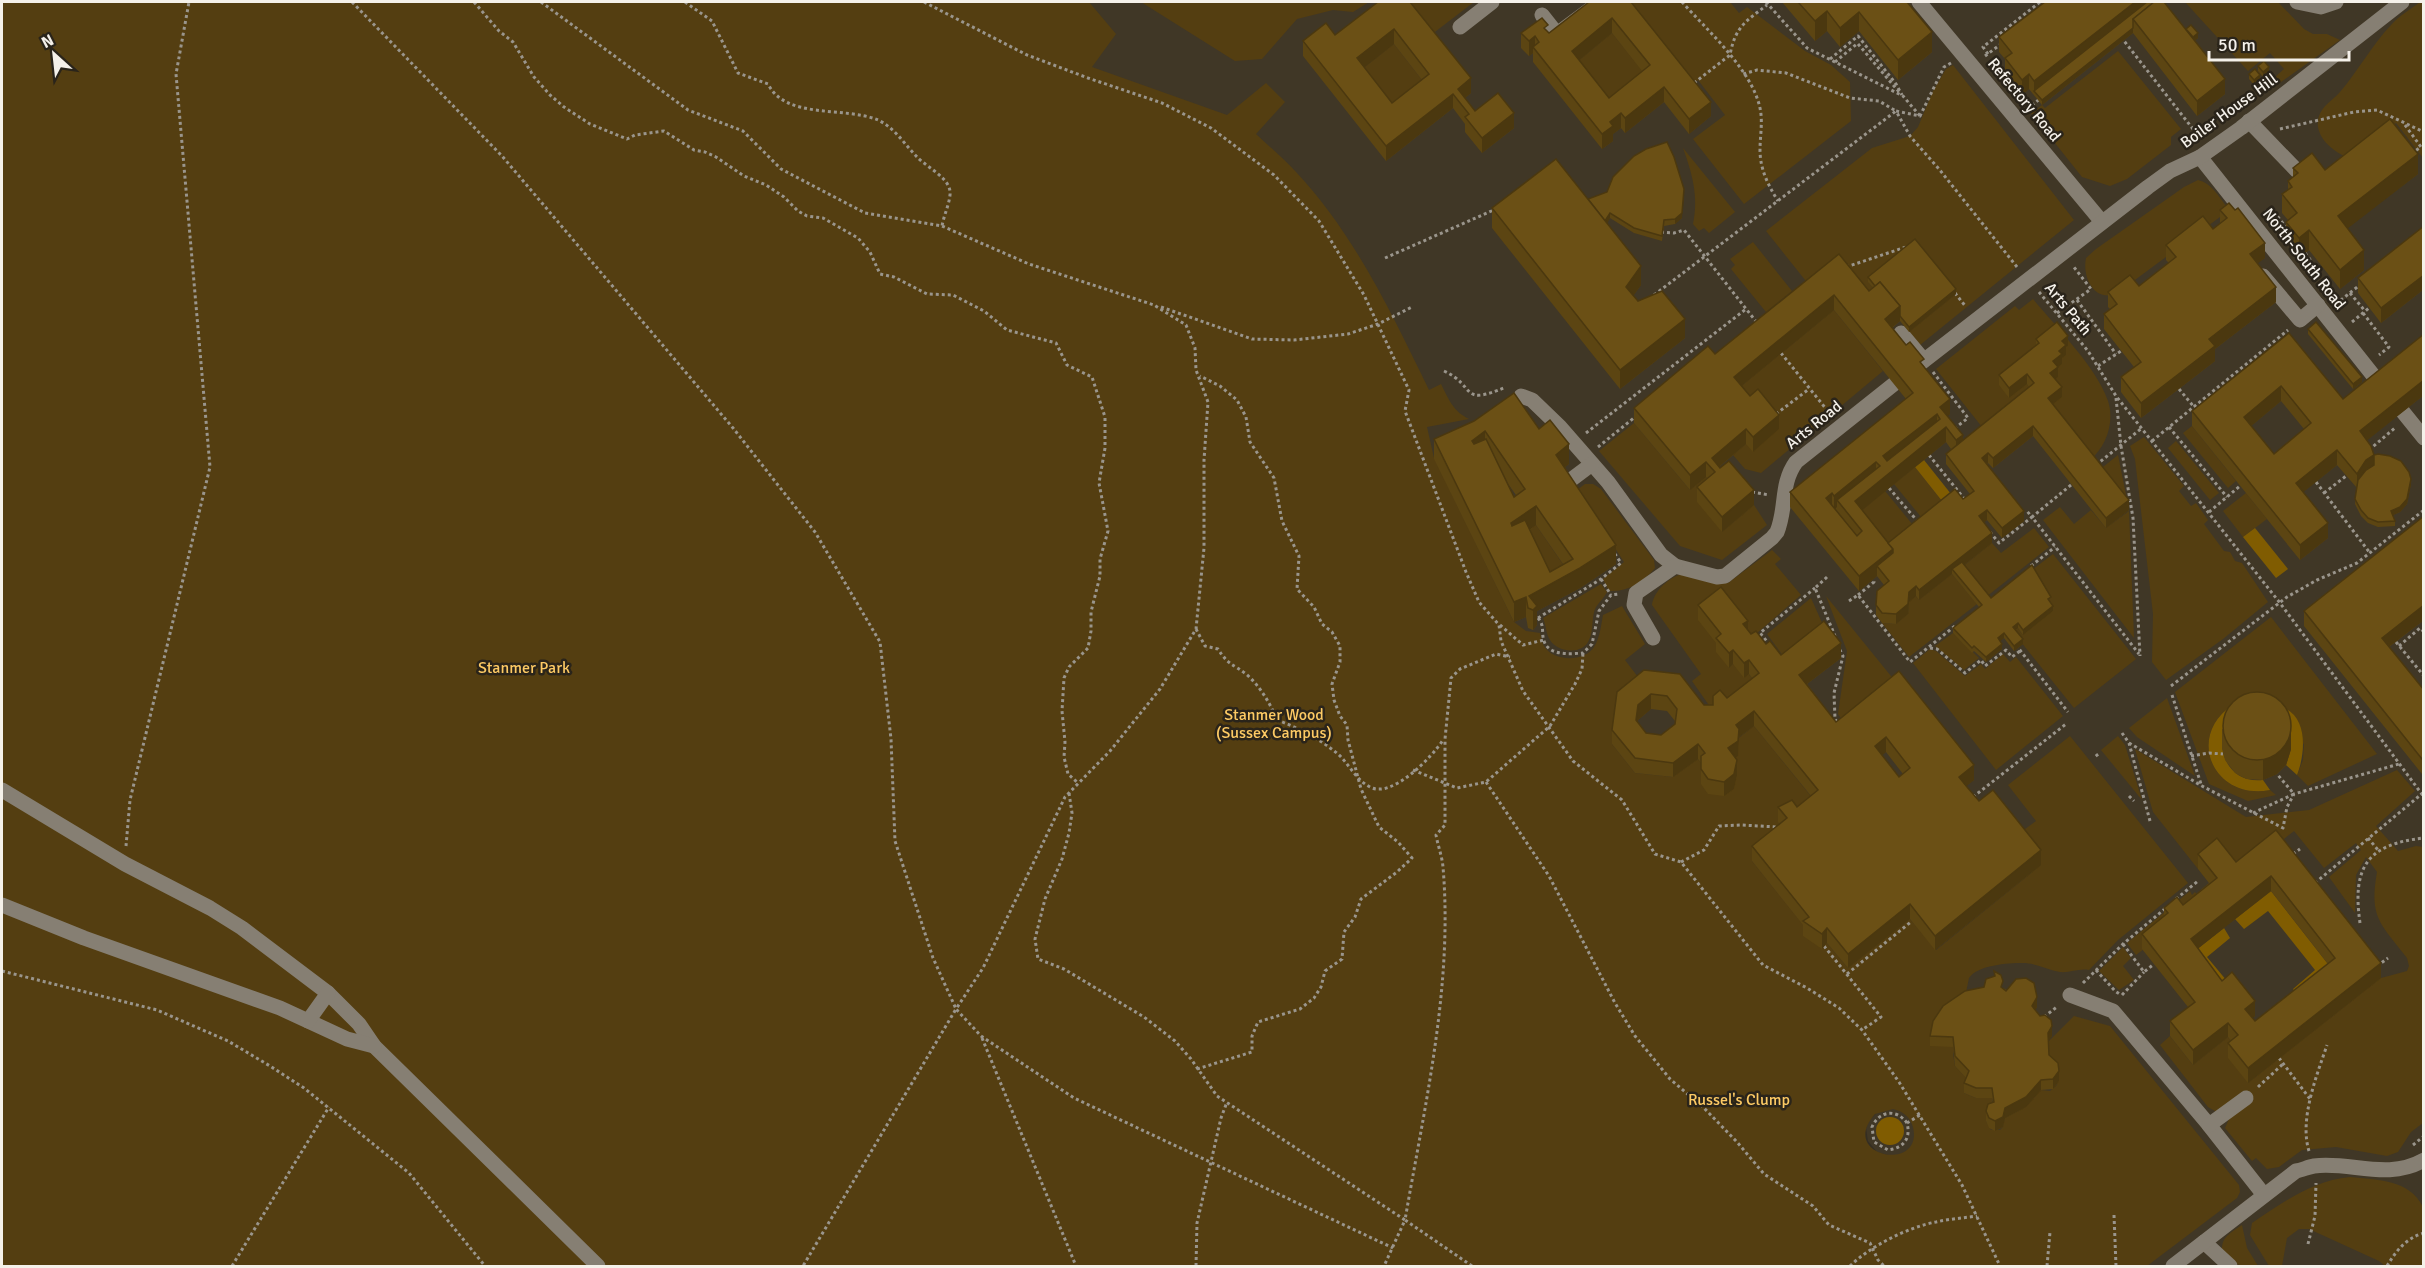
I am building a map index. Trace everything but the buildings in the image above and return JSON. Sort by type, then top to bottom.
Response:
[{"type":"street","points":[[1460,27],[1492,2]]},
{"type":"street","points":[[1542,15],[1557,34],[1600,2]]},
{"type":"street","name":"Refectory Road","points":[[1919,2],[2102,222]]},
{"type":"street","points":[[2297,2],[2320,7],[2336,2]]},
{"type":"street","name":"Boiler House Hill","points":[[2102,222],[2170,171],[2205,153],[2249,122],[2402,2]]},
{"type":"street","points":[[2249,122],[2303,177]]},
{"type":"street","name":"North-South Road","points":[[2205,153],[2380,384]]},
{"type":"street","points":[[1901,333],[1920,363],[2102,222]]},
{"type":"street","points":[[2255,266],[2300,320],[2318,305]]},
{"type":"street","name":"Arts Road","points":[[1517,390],[1544,410],[1574,443],[1661,555],[1675,566],[1717,577],[1725,576],[1754,554],[1777,531],[1781,523],[1785,485],[1791,469],[1840,426],[1894,384]]},
{"type":"street","points":[[2405,415],[2424,438]]},
{"type":"street","points":[[1564,485],[1589,461]]},
{"type":"street","points":[[1653,638],[1634,605],[1636,592],[1675,566]]},
{"type":"street","points":[[2,790],[123,862],[210,908],[242,928],[328,993],[359,1024],[374,1046],[598,1266]]},
{"type":"street","points":[[2,905],[84,938],[280,1008],[347,1039],[374,1046]]},
{"type":"street","points":[[308,1021],[328,993]]},
{"type":"street","points":[[2070,995],[2114,1011],[2264,1195]]},
{"type":"street","points":[[2209,1125],[2246,1098]]},
{"type":"street","points":[[2173,1266],[2296,1171],[2314,1166],[2400,1170],[2424,1160]]},
{"type":"street","points":[[2204,1242],[2230,1266]]},
{"type":"path","points":[[123,862],[130,800],[210,467],[176,74],[189,2]]},
{"type":"path","points":[[352,2],[502,156],[733,428],[815,532],[880,642],[891,739],[895,841],[933,958],[956,1009],[981,1036],[1074,1098],[1393,1248]]},
{"type":"path","points":[[474,2],[499,31],[513,42],[534,77],[550,95],[590,124],[627,139],[635,135],[663,132],[694,150],[717,158],[744,176],[766,185],[784,197],[798,211],[807,216],[823,218],[858,238],[870,252],[880,274],[894,278],[927,294],[953,295],[984,311],[1007,330],[1056,343],[1067,365],[1092,377],[1105,417],[1105,448],[1099,483],[1108,531],[1100,559],[1100,576],[1091,612],[1088,648],[1069,667],[1064,678],[1062,711],[1064,757],[1068,774],[1078,783]]},
{"type":"path","points":[[541,2],[688,110],[743,131],[782,169],[865,213],[942,226],[1029,264],[1252,339],[1293,340],[1348,334],[1378,324],[1412,307]]},
{"type":"path","points":[[685,2],[712,21],[738,73],[768,84],[773,94],[792,104],[814,111],[827,110],[873,118],[896,133],[921,161],[949,185],[951,192],[942,226]]},
{"type":"path","points":[[924,2],[1027,55],[1162,103],[1211,128],[1274,176],[1319,221],[1364,295],[1409,390],[1405,411],[1479,602],[1499,625],[1523,645],[1544,640]]},
{"type":"path","points":[[1682,2],[1730,55],[1752,88],[1760,108],[1760,152],[1764,173],[1778,201]]},
{"type":"path","points":[[1988,54],[1983,47],[2040,2]]},
{"type":"path","points":[[1688,88],[1730,55],[1732,40],[1738,28],[1767,3],[1807,48],[1903,96]]},
{"type":"path","points":[[2116,31],[2205,153]]},
{"type":"path","points":[[1857,35],[1858,44],[1920,116]]},
{"type":"path","points":[[1829,60],[1857,35]]},
{"type":"path","points":[[1857,35],[1903,96]]},
{"type":"path","points":[[1995,48],[2008,38]]},
{"type":"path","points":[[1835,63],[1858,44]]},
{"type":"path","points":[[1920,116],[1944,67],[1963,56]]},
{"type":"path","points":[[1743,74],[1769,70],[1786,72],[1850,98],[1879,101],[1896,111],[1920,116]]},
{"type":"path","points":[[2039,99],[2048,92]]},
{"type":"path","points":[[2260,133],[2354,112],[2377,110],[2424,132]]},
{"type":"path","points":[[1647,300],[1896,111]]},
{"type":"path","points":[[1896,111],[1910,136],[2019,269]]},
{"type":"path","points":[[2404,123],[2421,147],[2405,157]]},
{"type":"path","points":[[1385,258],[1501,206]]},
{"type":"path","points":[[2269,209],[2292,235]]},
{"type":"path","points":[[1656,232],[1674,233],[1683,230],[1763,331]]},
{"type":"path","points":[[1839,269],[1915,244]]},
{"type":"path","points":[[2057,313],[2091,289],[2063,252]]},
{"type":"path","points":[[2305,253],[2312,262],[2309,265]]},
{"type":"path","points":[[2366,365],[2389,348],[2349,294],[2369,278]]},
{"type":"path","points":[[1950,287],[1976,320]]},
{"type":"path","name":"Arts Path","points":[[2034,287],[2098,366],[2116,396],[2280,603],[2423,794]]},
{"type":"path","points":[[2077,300],[2116,354]]},
{"type":"path","points":[[803,1266],[956,1009],[983,968],[1065,797],[1110,751],[1160,689],[1196,629],[1204,548],[1204,460],[1208,402],[1198,375],[1195,348],[1186,325],[1154,305]]},
{"type":"path","points":[[2353,321],[2369,308]]},
{"type":"path","points":[[1574,443],[1746,309]]},
{"type":"path","points":[[2152,441],[2274,341]]},
{"type":"path","points":[[2265,349],[2269,355]]},
{"type":"path","points":[[2098,366],[2121,351]]},
{"type":"path","points":[[1781,353],[1840,426]]},
{"type":"path","points":[[1444,371],[1457,377],[1464,389],[1476,396],[1517,390]]},
{"type":"path","points":[[1934,373],[1968,418],[1949,433]]},
{"type":"path","points":[[1197,1068],[1252,1052],[1252,1036],[1258,1022],[1300,1009],[1314,998],[1325,971],[1342,959],[1344,932],[1355,917],[1361,899],[1397,873],[1412,858],[1398,842],[1379,827],[1357,777],[1347,726],[1334,700],[1332,684],[1340,662],[1340,646],[1332,632],[1322,624],[1314,607],[1297,589],[1299,556],[1282,521],[1274,478],[1250,442],[1246,417],[1237,400],[1220,386],[1198,375]]},
{"type":"path","points":[[1646,387],[1651,394]]},
{"type":"path","points":[[1770,418],[1809,388]]},
{"type":"path","points":[[2179,389],[2194,407]]},
{"type":"path","points":[[2026,510],[2140,656],[2133,518],[2121,446],[2116,396]]},
{"type":"path","points":[[2367,452],[2405,415]]},
{"type":"path","points":[[1589,461],[1636,417]]},
{"type":"path","points":[[2169,427],[2227,497]]},
{"type":"path","points":[[2094,466],[2142,428]]},
{"type":"path","points":[[1929,455],[1969,505]]},
{"type":"path","points":[[2324,493],[2346,476]]},
{"type":"path","points":[[2316,482],[2370,553]]},
{"type":"path","points":[[1989,530],[1999,543],[2070,484]]},
{"type":"path","points":[[2209,512],[2240,486]]},
{"type":"path","points":[[1889,488],[1921,526]]},
{"type":"path","points":[[1750,492],[1759,493]]},
{"type":"path","points":[[2171,686],[2280,603],[2317,580],[2357,563],[2424,510]]},
{"type":"path","points":[[1583,653],[1566,654],[1550,649],[1544,640],[1542,623],[1536,617],[1601,579],[1621,563],[1609,545]]},
{"type":"path","points":[[2028,568],[2055,547]]},
{"type":"path","points":[[1773,649],[1760,633],[1827,577]]},
{"type":"path","points":[[1601,579],[1611,595]]},
{"type":"path","points":[[1849,601],[1874,582],[1873,580]]},
{"type":"path","points":[[1815,588],[1843,656],[1834,693],[1835,719],[1839,725]]},
{"type":"path","points":[[1413,770],[1457,788],[1486,782],[1550,726],[1582,669],[1583,653],[1592,644],[1599,611],[1611,595],[1636,592]]},
{"type":"path","points":[[1858,595],[1910,662],[1962,621]]},
{"type":"path","points":[[1499,625],[1501,641],[1523,691],[1573,761],[1622,800],[1655,854],[1681,862],[1763,965],[1839,1008],[1862,1030],[1920,1115],[1962,1185],[2000,1266]]},
{"type":"path","points":[[2399,646],[2420,628],[2424,632]]},
{"type":"path","points":[[1196,629],[1205,646],[1218,649],[1227,663],[1245,674],[1270,702],[1277,720],[1295,727],[1339,755],[1357,777],[1372,789],[1391,788],[1430,759],[1444,739]]},
{"type":"path","points":[[2396,642],[2424,676]]},
{"type":"path","points":[[2014,644],[2068,712]]},
{"type":"path","points":[[1929,647],[1937,649],[1965,673],[1981,660],[1985,666],[2006,650],[2012,657],[2020,651]]},
{"type":"path","points":[[1384,1266],[1405,1220],[1436,1036],[1444,957],[1443,864],[1436,835],[1445,825],[1444,739],[1451,678],[1460,669],[1496,654],[1510,657]]},
{"type":"path","points":[[2401,662],[2407,656]]},
{"type":"path","points":[[2352,699],[2359,694]]},
{"type":"path","points":[[2172,695],[2202,786]]},
{"type":"path","points":[[1967,802],[2066,724]]},
{"type":"path","points":[[2122,733],[2129,742],[2202,786],[2283,828],[2287,807],[2294,794]]},
{"type":"path","points":[[2129,742],[2150,821]]},
{"type":"path","points":[[2191,756],[2209,753],[2223,754]]},
{"type":"path","points":[[2096,754],[2099,758]]},
{"type":"path","points":[[2253,813],[2294,794],[2400,764]]},
{"type":"path","points":[[2277,774],[2294,794]]},
{"type":"path","points":[[1486,782],[1549,876],[1615,1003],[1635,1036],[1670,1078],[1704,1108],[1764,1174],[1813,1206],[1829,1225],[1870,1243],[1878,1260],[1884,1266]]},
{"type":"path","points":[[1069,793],[1072,813],[1069,833],[1062,859],[1045,899],[1035,939],[1038,959],[1064,969],[1144,1017],[1175,1041],[1217,1096],[1472,1266]]},
{"type":"path","points":[[2310,888],[2423,794]]},
{"type":"path","points":[[2129,796],[2134,801]]},
{"type":"path","points":[[1681,862],[1704,850],[1719,826],[1782,828]]},
{"type":"path","points":[[2368,838],[2378,850]]},
{"type":"path","points":[[2360,923],[2358,906],[2360,876],[2368,860],[2378,850],[2403,840],[2424,838]]},
{"type":"path","points":[[2287,859],[2301,849]]},
{"type":"path","points":[[2038,1022],[2123,944],[2198,881]]},
{"type":"path","points":[[1846,974],[1912,921]]},
{"type":"path","points":[[2123,944],[2144,972]]},
{"type":"path","points":[[1824,946],[1881,1017],[1862,1030]]},
{"type":"path","points":[[2374,969],[2388,957]]},
{"type":"path","points":[[2114,1011],[2122,995],[2154,964]]},
{"type":"path","points":[[2096,970],[2115,992],[2122,995]]},
{"type":"path","points":[[2,971],[157,1010],[228,1041],[296,1083],[410,1173],[485,1266]]},
{"type":"path","points":[[981,1036],[1076,1266]]},
{"type":"path","points":[[2310,1154],[2306,1142],[2310,1099],[2327,1045]]},
{"type":"path","points":[[2280,1058],[2310,1099]]},
{"type":"path","points":[[2246,1098],[2283,1064]]},
{"type":"path","points":[[1196,1266],[1197,1223],[1227,1102]]},
{"type":"path","points":[[232,1266],[329,1107]]},
{"type":"path","points":[[1883,1114],[1899,1115],[1907,1123],[1909,1132],[1907,1140],[1895,1149],[1881,1148],[1872,1138],[1874,1121],[1883,1114]]},
{"type":"path","points":[[1907,1123],[1920,1115]]},
{"type":"path","points":[[2410,1148],[2424,1136]]},
{"type":"path","points":[[2308,1244],[2315,1216],[2316,1176]]},
{"type":"path","points":[[2114,1215],[2116,1266]]},
{"type":"path","points":[[1850,1266],[1863,1253],[1933,1222],[1977,1216]]},
{"type":"path","points":[[2047,1266],[2050,1232]]},
{"type":"path","points":[[2387,1266],[2397,1249],[2416,1235],[2424,1233]]},
{"type":"shaded area","points":[[861,2],[2423,2],[2423,1266],[1968,1266],[1891,1156],[1877,1152],[1868,1141],[1866,1128],[1869,1120],[1879,1111]]},
{"type":"shaded area","points":[[1924,460],[1955,499],[1946,506],[1915,467]]},
{"type":"shaded area","points":[[2255,528],[2288,569],[2276,578],[2243,537]]},
{"type":"shaded area","points":[[2234,704],[2272,705],[2291,712],[2297,719],[2303,737],[2302,757],[2297,775],[2286,765],[2291,749],[2290,738],[2222,742],[2225,758],[2233,771],[2246,779],[2263,780],[2270,790],[2250,791],[2234,786],[2221,776],[2212,763],[2209,748],[2211,732],[2219,717]]},
{"type":"shaded area","points":[[2271,891],[2335,973],[2301,999],[2293,989],[2315,970],[2268,911],[2244,929],[2235,919]]},
{"type":"shaded area","points":[[2224,928],[2230,938],[2207,957],[2232,987],[2222,995],[2191,954]]},
{"type":"shaded area","points":[[1890,1117],[1900,1121],[1904,1131],[1900,1141],[1890,1145],[1880,1141],[1876,1131],[1880,1121]]},
{"type":"green space","name":"Stanmer Park","points":[[2,2],[1089,2],[1116,34],[1092,67],[1227,115],[1266,83],[1285,102],[1256,134],[1296,172],[1336,222],[1371,276],[1429,390],[1441,384],[1455,409],[1469,419],[1427,427],[1434,458],[1514,622],[1526,631],[1540,633],[1544,646],[1554,655],[1577,657],[1590,652],[1594,647],[1599,636],[1603,615],[1622,606],[1645,644],[1625,660],[1644,685],[1612,744],[1635,773],[1673,777],[1698,759],[1705,768],[1728,763],[1736,740],[1754,726],[1818,805],[1778,822],[1787,833],[1752,861],[1809,932],[1827,943],[1848,968],[1910,919],[1936,950],[2041,865],[2017,835],[2036,821],[2008,785],[2070,736],[2188,883],[2118,940],[2089,970],[2060,972],[2033,964],[2016,963],[1993,966],[1973,974],[1969,978],[1953,1054],[1955,1066],[1969,1081],[1964,1093],[1976,1098],[1992,1098],[1994,1111],[1987,1116],[1986,1121],[1991,1130],[2000,1130],[2005,1118],[2026,1107],[2041,1090],[2050,1091],[2057,1085],[2058,1073],[2049,1065],[2048,1042],[2074,1016],[2110,1026],[2239,1185],[2240,1192],[2237,1198],[2147,1266],[2,1266]],"holes":[[[1896,1110],[1912,1123],[1913,1141],[1906,1150],[1896,1154],[1884,1154],[1873,1149],[1866,1141],[1866,1129],[1875,1114]]]},
{"type":"green space","points":[[1141,2],[1369,2],[1353,12],[1333,10],[1297,19],[1262,59],[1235,61]]},
{"type":"green space","points":[[1400,2],[1474,2],[1427,38]]},
{"type":"green space","points":[[1619,2],[1730,2],[1739,13],[1747,7],[1805,51],[1831,65],[1850,82],[1851,121],[1744,204],[1693,139],[1725,115],[1698,80],[1688,88]]},
{"type":"green space","points":[[2185,2],[2278,2],[2304,29],[2313,34],[2327,34],[2340,40],[2267,92],[2263,88],[2284,69],[2270,53],[2248,71]]},
{"type":"green space","points":[[2423,2],[2423,158],[2396,123],[2367,146],[2344,156],[2328,145],[2321,135],[2318,129],[2320,112],[2347,84],[2391,25]]},
{"type":"green space","points":[[1612,33],[1650,80],[1609,112],[1572,66]]},
{"type":"green space","points":[[1394,44],[1429,89],[1392,118],[1357,73]]},
{"type":"green space","points":[[2118,51],[2181,129],[2171,137],[2171,145],[2127,179],[2110,186],[2082,177],[2031,113],[2042,105],[2045,108]]},
{"type":"green space","points":[[1953,65],[2074,220],[1920,345],[1909,332],[1956,294],[1869,283],[1880,297],[1813,290],[1766,231],[1872,148],[1910,136],[1918,127],[1933,91],[1946,69]]},
{"type":"green space","points":[[1683,148],[1735,212],[1709,233],[1704,228],[1699,231],[1693,224],[1694,185]]},
{"type":"green space","points":[[2198,180],[2207,184],[2217,194],[2226,206],[2224,214],[2116,294],[2108,296],[2096,291],[2088,280],[2086,258],[2184,187]]},
{"type":"green space","points":[[1753,242],[1792,291],[1766,312],[1731,269],[1735,265],[1730,259]]},
{"type":"green space","points":[[2033,299],[2086,362],[2103,388],[2108,401],[2110,425],[2108,434],[2101,448],[2090,460],[2048,408],[2057,332],[2027,384],[2034,393],[1986,432],[1936,369],[2015,306],[2019,310]]},
{"type":"green space","points":[[1834,310],[1883,371],[1761,473],[1745,469],[1733,455],[1746,444],[1734,392]]},
{"type":"green space","points":[[1634,423],[1690,490],[1706,477],[1715,487],[1722,532],[1754,505],[1767,525],[1722,560],[1680,546],[1599,451]]},
{"type":"green space","points":[[2192,426],[2236,481],[2228,488],[2183,433]]},
{"type":"green space","points":[[2144,437],[2184,486],[2179,491],[2191,506],[2196,503],[2208,520],[2204,524],[2224,551],[2230,552],[2235,561],[2242,563],[2268,602],[2223,639],[2166,680],[2152,662],[2153,614],[2135,459],[2130,446]]},
{"type":"green space","points":[[2176,441],[2219,493],[2210,500],[2168,448]]},
{"type":"green space","points":[[2118,455],[2129,510],[2134,638],[2043,520],[2060,507],[2074,524],[2091,510],[2106,528],[2129,511],[2098,471]]},
{"type":"green space","points":[[1915,467],[1946,506],[1926,523],[1894,484]]},
{"type":"green space","points":[[1585,484],[1593,484],[1601,489],[1654,560],[1655,568],[1634,586],[1609,591],[1603,579],[1624,562],[1577,490]]},
{"type":"green space","points":[[1885,491],[1917,530],[1886,555],[1855,516]]},
{"type":"green space","points":[[2246,493],[2267,519],[2243,537],[2223,511]]},
{"type":"green space","points":[[1536,525],[1573,579],[1550,591],[1511,543]]},
{"type":"green space","points":[[2034,528],[2049,547],[1986,597],[1962,567],[1992,543],[2001,553]]},
{"type":"green space","points":[[1772,550],[1781,559],[1775,564],[1801,595],[1757,633],[1772,653],[1698,619],[1721,649],[1729,668],[1733,664],[1749,674],[1759,688],[1713,711],[1692,681],[1701,674],[1652,605],[1654,599],[1666,583],[1685,573],[1728,583]]},
{"type":"green space","points":[[2053,554],[2136,659],[2074,708],[2013,632],[2018,628],[2023,635],[2032,570]]},
{"type":"green space","points":[[1952,574],[1977,604],[1909,657],[1882,623],[1896,624],[1908,614],[1909,602],[1916,596],[1919,600]]},
{"type":"green space","points":[[1601,584],[1607,592],[1594,611],[1591,636],[1586,645],[1576,650],[1559,648],[1549,638],[1543,618]]},
{"type":"green space","points":[[1826,596],[1899,686],[1847,727],[1838,714],[1847,651]]},
{"type":"green space","points":[[1811,598],[1823,625],[1789,664],[1767,634]]},
{"type":"green space","points":[[2271,617],[2377,754],[2308,786],[2297,775],[2303,760],[2304,744],[2234,704],[2219,717],[2211,732],[2209,748],[2212,763],[2221,776],[2234,786],[2250,791],[2270,790],[2276,795],[2248,801],[2209,784],[2175,692]]},
{"type":"green space","points":[[1953,633],[1979,658],[1964,670],[1935,646]]},
{"type":"green space","points":[[1930,649],[1936,651],[1965,676],[1981,664],[1985,669],[2003,654],[2010,662],[2016,657],[2063,716],[1996,770],[1913,663]]},
{"type":"green space","points":[[2167,698],[2195,776],[2137,737],[2129,728]]},
{"type":"green space","points":[[2118,736],[2125,745],[2142,800],[2101,750]]},
{"type":"green space","points":[[2135,749],[2246,817],[2309,810],[2397,770],[2415,791],[2376,826],[2398,851],[2416,846],[2423,847],[2423,1123],[2411,1132],[2398,1152],[2387,1156],[2336,1147],[2302,1150],[2279,1167],[2267,1169],[2256,1158],[2252,1161],[2225,1128],[2229,1119],[2208,1107],[2160,1045],[2170,1036],[2193,1065],[2228,1037],[2238,1049],[2248,1083],[2381,978],[2407,971],[2409,966],[2407,958],[2379,919],[2375,900],[2377,872],[2366,857],[2356,875],[2355,913],[2329,877],[2361,850],[2356,843],[2324,868],[2294,831],[2236,877],[2198,869],[2153,812]]},
{"type":"green space","points":[[2190,891],[2192,895],[2195,892],[2204,903],[2136,955],[2127,943]]},
{"type":"green space","points":[[2123,947],[2131,958],[2123,966],[2134,980],[2119,990],[2099,971]]},
{"type":"green space","points":[[2350,1177],[2392,1183],[2410,1191],[2417,1198],[2423,1207],[2423,1266],[2385,1266],[2379,1261],[2309,1229],[2299,1229],[2287,1238],[2282,1266],[2269,1266],[2250,1235],[2252,1223],[2310,1188]]},
{"type":"green space","points":[[2242,1225],[2247,1248],[2258,1266],[2231,1262],[2222,1250],[2225,1239]]},
{"type":"park label","name":"Stanmer Wood (Sussex Campus)","points":[[1274,724]]},
{"type":"park label","name":"Russel's Clump","points":[[1739,1100]]}]
